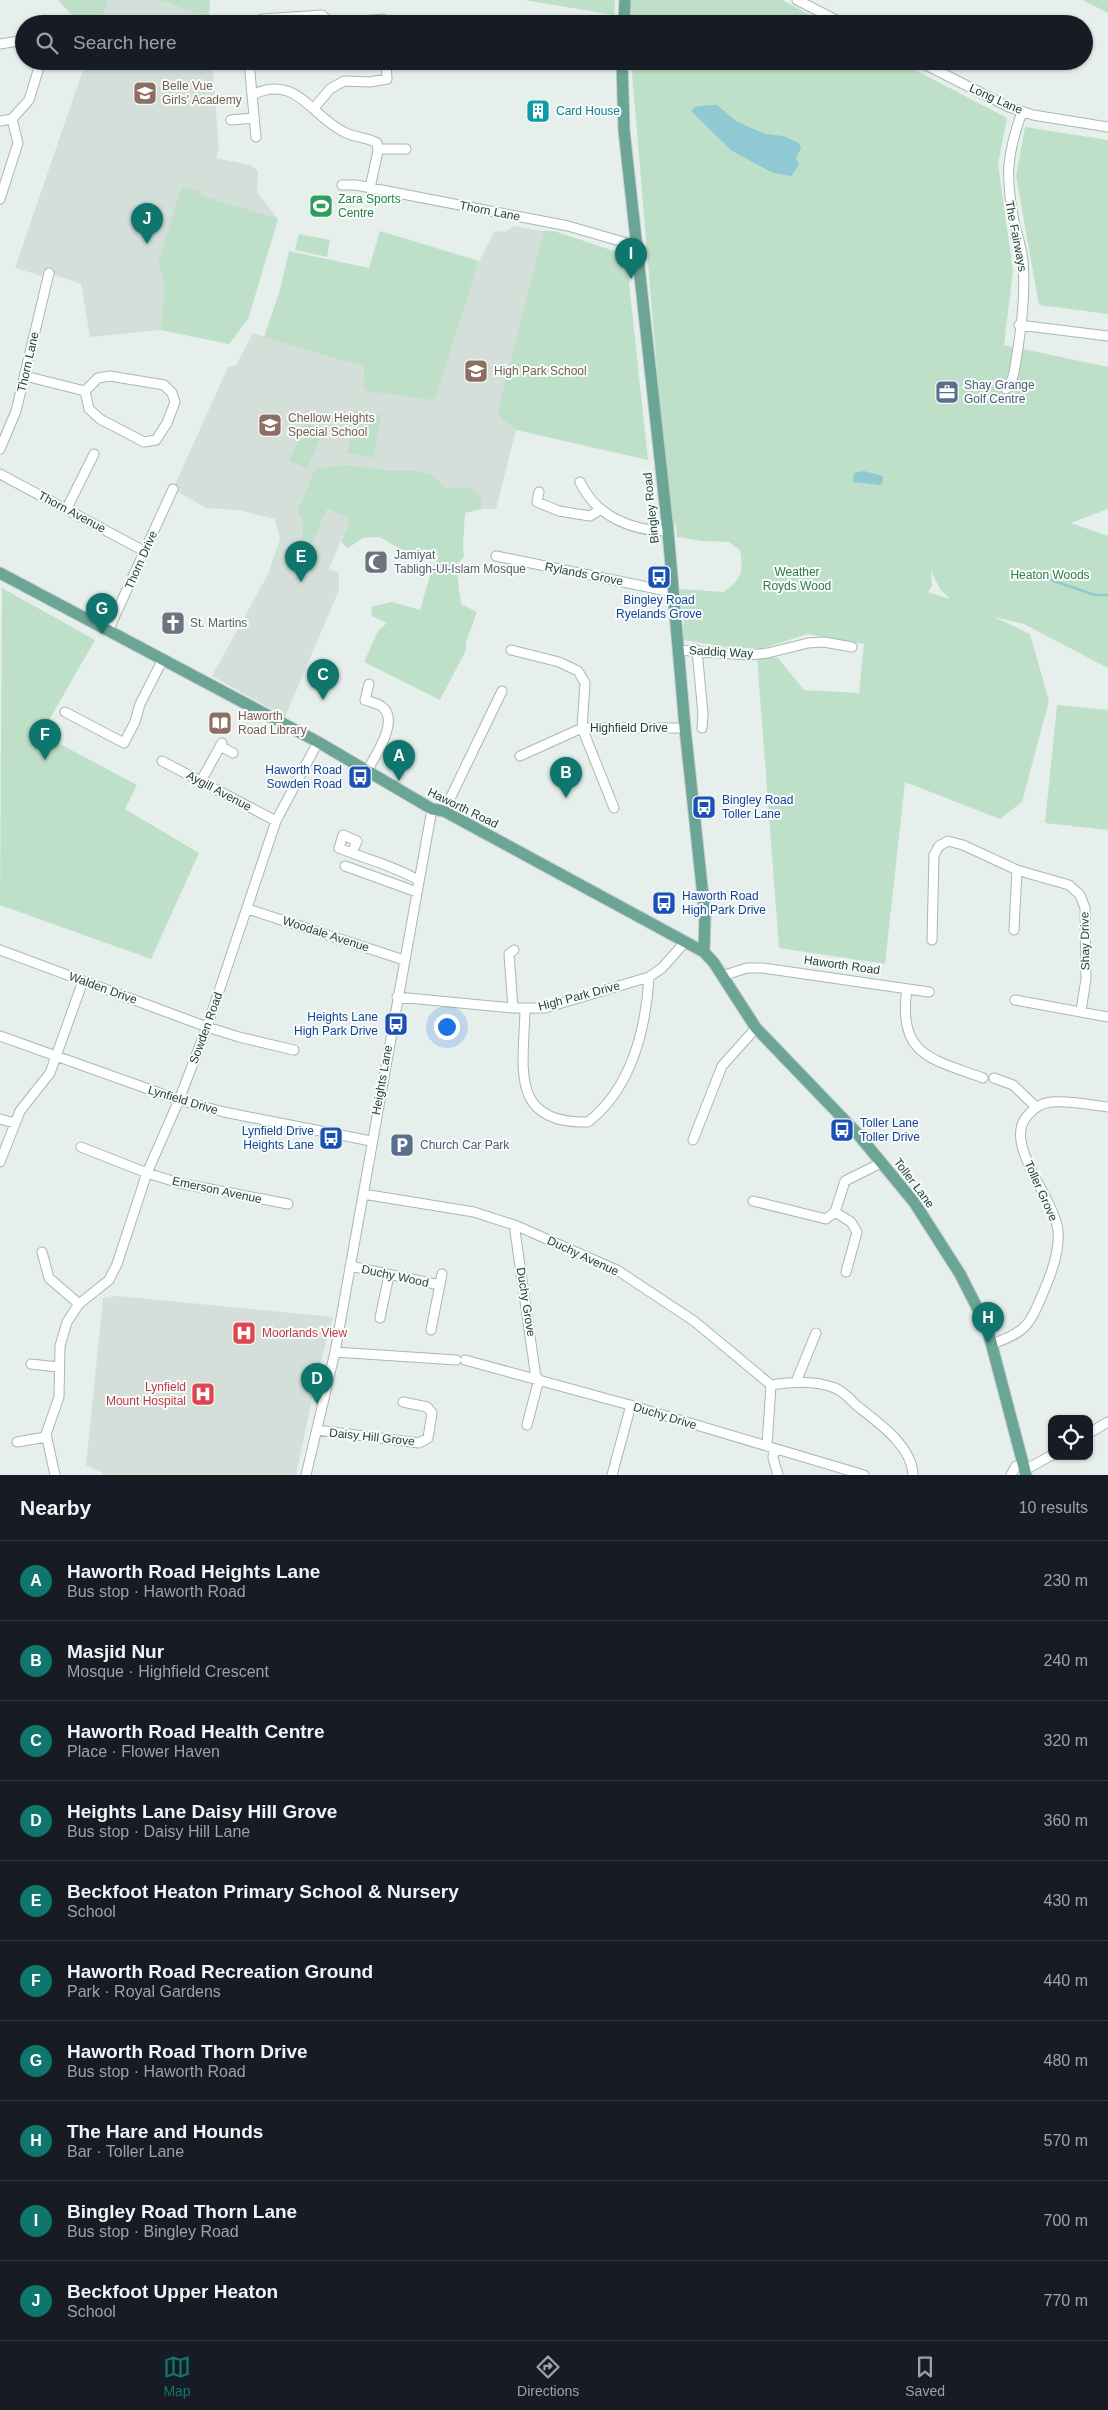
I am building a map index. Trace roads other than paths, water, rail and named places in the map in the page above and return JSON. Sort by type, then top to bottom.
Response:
[{"type":"main road","points":[[624,15],[625,0]]},
{"type":"main road","name":"Bingley Road","points":[[622,70],[624,130],[668,530],[685,728],[705,915],[704,952]]},
{"type":"main road","name":"Haworth Road","points":[[0,573],[318,742],[432,809],[444,811],[704,952]]},
{"type":"main road","name":"Toller Lane","points":[[704,952],[756,1028],[856,1132],[914,1202],[960,1274],[987,1327],[1022,1470]]},
{"type":"street","points":[[797,0],[826,15]]},
{"type":"street","points":[[0,44],[15,42]]},
{"type":"street","points":[[0,121],[12,119],[29,100],[38,70]]},
{"type":"street","points":[[250,70],[256,137]]},
{"type":"street","points":[[314,108],[330,89],[344,81],[370,82],[387,79],[386,70]]},
{"type":"street","name":"Long Lane","points":[[935,70],[1009,108],[1034,116],[1108,127]]},
{"type":"street","points":[[252,95],[261,90],[291,91],[344,132],[377,143],[378,149],[370,188]]},
{"type":"street","name":"The Fairways","points":[[1006,389],[1010,386],[1014,373],[1025,291],[1023,258],[1008,195],[1007,164],[1012,139],[1022,112]]},
{"type":"street","points":[[231,120],[254,118]]},
{"type":"street","points":[[0,199],[18,143],[12,119]]},
{"type":"street","points":[[378,149],[406,149]]},
{"type":"street","name":"Thorn Lane","points":[[342,184],[568,226],[637,246]]},
{"type":"street","name":"Thorn Lane","points":[[0,449],[16,411],[49,273]]},
{"type":"street","points":[[1019,325],[1108,336]]},
{"type":"street","points":[[25,376],[85,392]]},
{"type":"street","points":[[110,376],[164,385],[172,393],[175,402],[167,423],[156,440],[144,442],[100,419],[89,409],[85,392],[98,378],[110,376]]},
{"type":"street","points":[[67,508],[94,454]]},
{"type":"street","name":"Thorn Avenue","points":[[0,474],[67,508],[144,551]]},
{"type":"street","points":[[580,482],[585,494],[600,510],[636,528],[668,530]]},
{"type":"street","name":"Thorn Drive","points":[[108,630],[173,488]]},
{"type":"street","points":[[539,492],[537,502],[559,511],[590,516],[600,510]]},
{"type":"street","name":"Rylands Grove","points":[[496,556],[672,592]]},
{"type":"street","name":"Saddiq Way","points":[[678,650],[748,654],[768,653],[808,643],[824,642],[852,647]]},
{"type":"street","points":[[510,650],[558,662],[578,671],[585,683],[582,728],[614,808]]},
{"type":"street","points":[[697,650],[703,714],[702,728]]},
{"type":"street","points":[[65,712],[124,743],[135,722],[140,704],[162,660]]},
{"type":"street","points":[[367,771],[387,732],[388,721],[387,712],[380,705],[363,704],[369,684]]},
{"type":"street","points":[[444,811],[502,691]]},
{"type":"street","name":"Highfield Drive","points":[[520,756],[582,728],[685,728]]},
{"type":"street","name":"Sowden Road","points":[[46,1437],[59,1397],[58,1367],[60,1346],[67,1322],[79,1304],[109,1280],[117,1264],[147,1173],[179,1100],[207,1027],[276,821],[318,742]]},
{"type":"street","points":[[201,781],[221,745],[233,752]]},
{"type":"street","name":"Aygill Avenue","points":[[162,761],[276,821]]},
{"type":"street","name":"Heights Lane","points":[[306,1475],[335,1352],[371,1141],[432,809]]},
{"type":"street","name":"Shay Drive","points":[[932,940],[934,855],[939,846],[948,841],[963,845],[1017,870],[1069,885],[1080,894],[1085,908],[1086,979],[1081,1011]]},
{"type":"street","points":[[352,853],[403,871],[418,880]]},
{"type":"street","points":[[345,866],[417,892]]},
{"type":"street","points":[[1014,930],[1017,870]]},
{"type":"street","name":"Woodale Avenue","points":[[248,908],[404,960]]},
{"type":"street","name":"High Park Drive","points":[[397,997],[526,1009],[545,1008],[649,977],[662,968],[686,941]]},
{"type":"street","name":"Walden Drive","points":[[0,950],[207,1027],[294,1050]]},
{"type":"street","points":[[513,1008],[509,954],[514,950]]},
{"type":"street","name":"Haworth Road","points":[[722,976],[747,968],[763,968],[929,992]]},
{"type":"street","points":[[526,1009],[523,1083],[529,1099],[542,1113],[558,1120],[588,1122],[602,1111],[619,1089],[629,1067],[646,1013],[649,977]]},
{"type":"street","points":[[0,1162],[20,1110],[50,1073],[83,981]]},
{"type":"street","points":[[907,989],[905,1004],[907,1030],[918,1048],[935,1061],[983,1078]]},
{"type":"street","points":[[1015,1000],[1108,1017]]},
{"type":"street","points":[[693,1140],[722,1066],[756,1028]]},
{"type":"street","name":"Lynfield Drive","points":[[0,1036],[179,1100],[224,1112],[371,1141]]},
{"type":"street","points":[[994,1078],[1012,1085],[1036,1107],[1051,1102],[1108,1107]]},
{"type":"street","name":"Toller Grove","points":[[992,1344],[1013,1337],[1026,1327],[1044,1291],[1056,1255],[1058,1230],[1053,1212],[1021,1147],[1020,1133],[1025,1118],[1036,1107]]},
{"type":"street","points":[[0,1119],[15,1123]]},
{"type":"street","name":"Emerson Avenue","points":[[81,1146],[147,1173],[179,1183],[288,1204]]},
{"type":"street","points":[[753,1201],[826,1219],[835,1212],[845,1181],[881,1163]]},
{"type":"street","name":"Duchy Avenue","points":[[363,1194],[474,1212],[517,1226],[616,1270],[694,1321],[771,1385]]},
{"type":"street","points":[[835,1212],[851,1222],[857,1232],[846,1272]]},
{"type":"street","name":"Duchy Grove","points":[[517,1226],[515,1231],[538,1379]]},
{"type":"street","points":[[42,1252],[49,1278],[79,1304]]},
{"type":"street","name":"Duchy Wood","points":[[350,1266],[440,1285]]},
{"type":"street","points":[[380,1318],[389,1274]]},
{"type":"street","points":[[431,1330],[442,1274]]},
{"type":"street","points":[[796,1382],[816,1333]]},
{"type":"street","name":"Duchy Drive","points":[[335,1352],[460,1360],[538,1379],[864,1475]]},
{"type":"street","points":[[30,1364],[58,1367]]},
{"type":"street","points":[[527,1425],[538,1379]]},
{"type":"street","points":[[778,1475],[770,1448],[771,1385],[796,1382],[822,1384],[838,1389],[889,1432],[910,1461],[913,1475]]},
{"type":"street","name":"Daisy Hill Grove","points":[[316,1430],[419,1443],[428,1438],[432,1413],[427,1407],[403,1402]]},
{"type":"street","points":[[612,1475],[631,1406]]},
{"type":"street","points":[[1093,1431],[1108,1422]]},
{"type":"street","points":[[17,1442],[46,1437],[56,1475]]},
{"type":"street","points":[[1011,1475],[1048,1457]]},
{"type":"water","points":[[717,105],[736,121],[765,134],[783,136],[799,143],[801,148],[796,158],[799,165],[791,176],[773,173],[732,151],[691,111],[695,107]]},
{"type":"water","points":[[864,471],[883,476],[883,482],[880,485],[853,482],[854,473]]},
{"type":"waterway","points":[[1045,578],[1095,595],[1108,595]]},
{"type":"place","name":"Belle Vue Girls' Academy","points":[[145,93]]},
{"type":"place","name":"Card House","points":[[538,111]]},
{"type":"place","name":"Zara Sports Centre","points":[[321,206]]},
{"type":"place","name":"Beckfoot Upper Heaton","points":[[147,244]]},
{"type":"place","name":"Bingley Road Thorn Lane","points":[[631,279]]},
{"type":"place","name":"High Park School","points":[[476,371]]},
{"type":"place","name":"Shay Grange Golf Centre","points":[[947,392]]},
{"type":"place","name":"Chellow Heights Special School","points":[[270,425]]},
{"type":"place","name":"Jamiyat Tabligh-Ul-Islam Mosque","points":[[376,562]]},
{"type":"place","name":"Bingley Road Ryelands Grove","points":[[659,577]]},
{"type":"place","name":"Beckfoot Heaton Primary School & Nursery","points":[[301,582]]},
{"type":"place","name":"St. Martins","points":[[173,623]]},
{"type":"place","name":"Haworth Road Thorn Drive","points":[[102,634]]},
{"type":"place","name":"Haworth Road Health Centre","points":[[323,700]]},
{"type":"place","name":"Haworth Road Library","points":[[220,723]]},
{"type":"place","name":"Haworth Road Recreation Ground","points":[[45,760]]},
{"type":"place","name":"Haworth Road Sowden Road","points":[[360,777]]},
{"type":"place","name":"Haworth Road Heights Lane","points":[[399,781]]},
{"type":"place","name":"Masjid Nur","points":[[566,798]]},
{"type":"place","name":"Bingley Road Toller Lane","points":[[704,807]]},
{"type":"place","name":"Haworth Road High Park Drive","points":[[664,903]]},
{"type":"place","name":"Heights Lane High Park Drive","points":[[396,1024]]},
{"type":"place","name":"Toller Lane Toller Drive","points":[[842,1130]]},
{"type":"place","name":"Lynfield Drive Heights Lane","points":[[331,1138]]},
{"type":"place","name":"Church Car Park","points":[[402,1145]]},
{"type":"place","name":"Moorlands View","points":[[244,1333]]},
{"type":"place","name":"The Hare and Hounds","points":[[988,1343]]},
{"type":"place","name":"Lynfield Mount Hospital","points":[[203,1394]]},
{"type":"place","name":"Heights Lane Daisy Hill Grove","points":[[317,1404]]},
{"type":"park label","name":"Heaton Woods","points":[[1050,575]]},
{"type":"park label","name":"Weather Royds Wood","points":[[797,579]]}]
